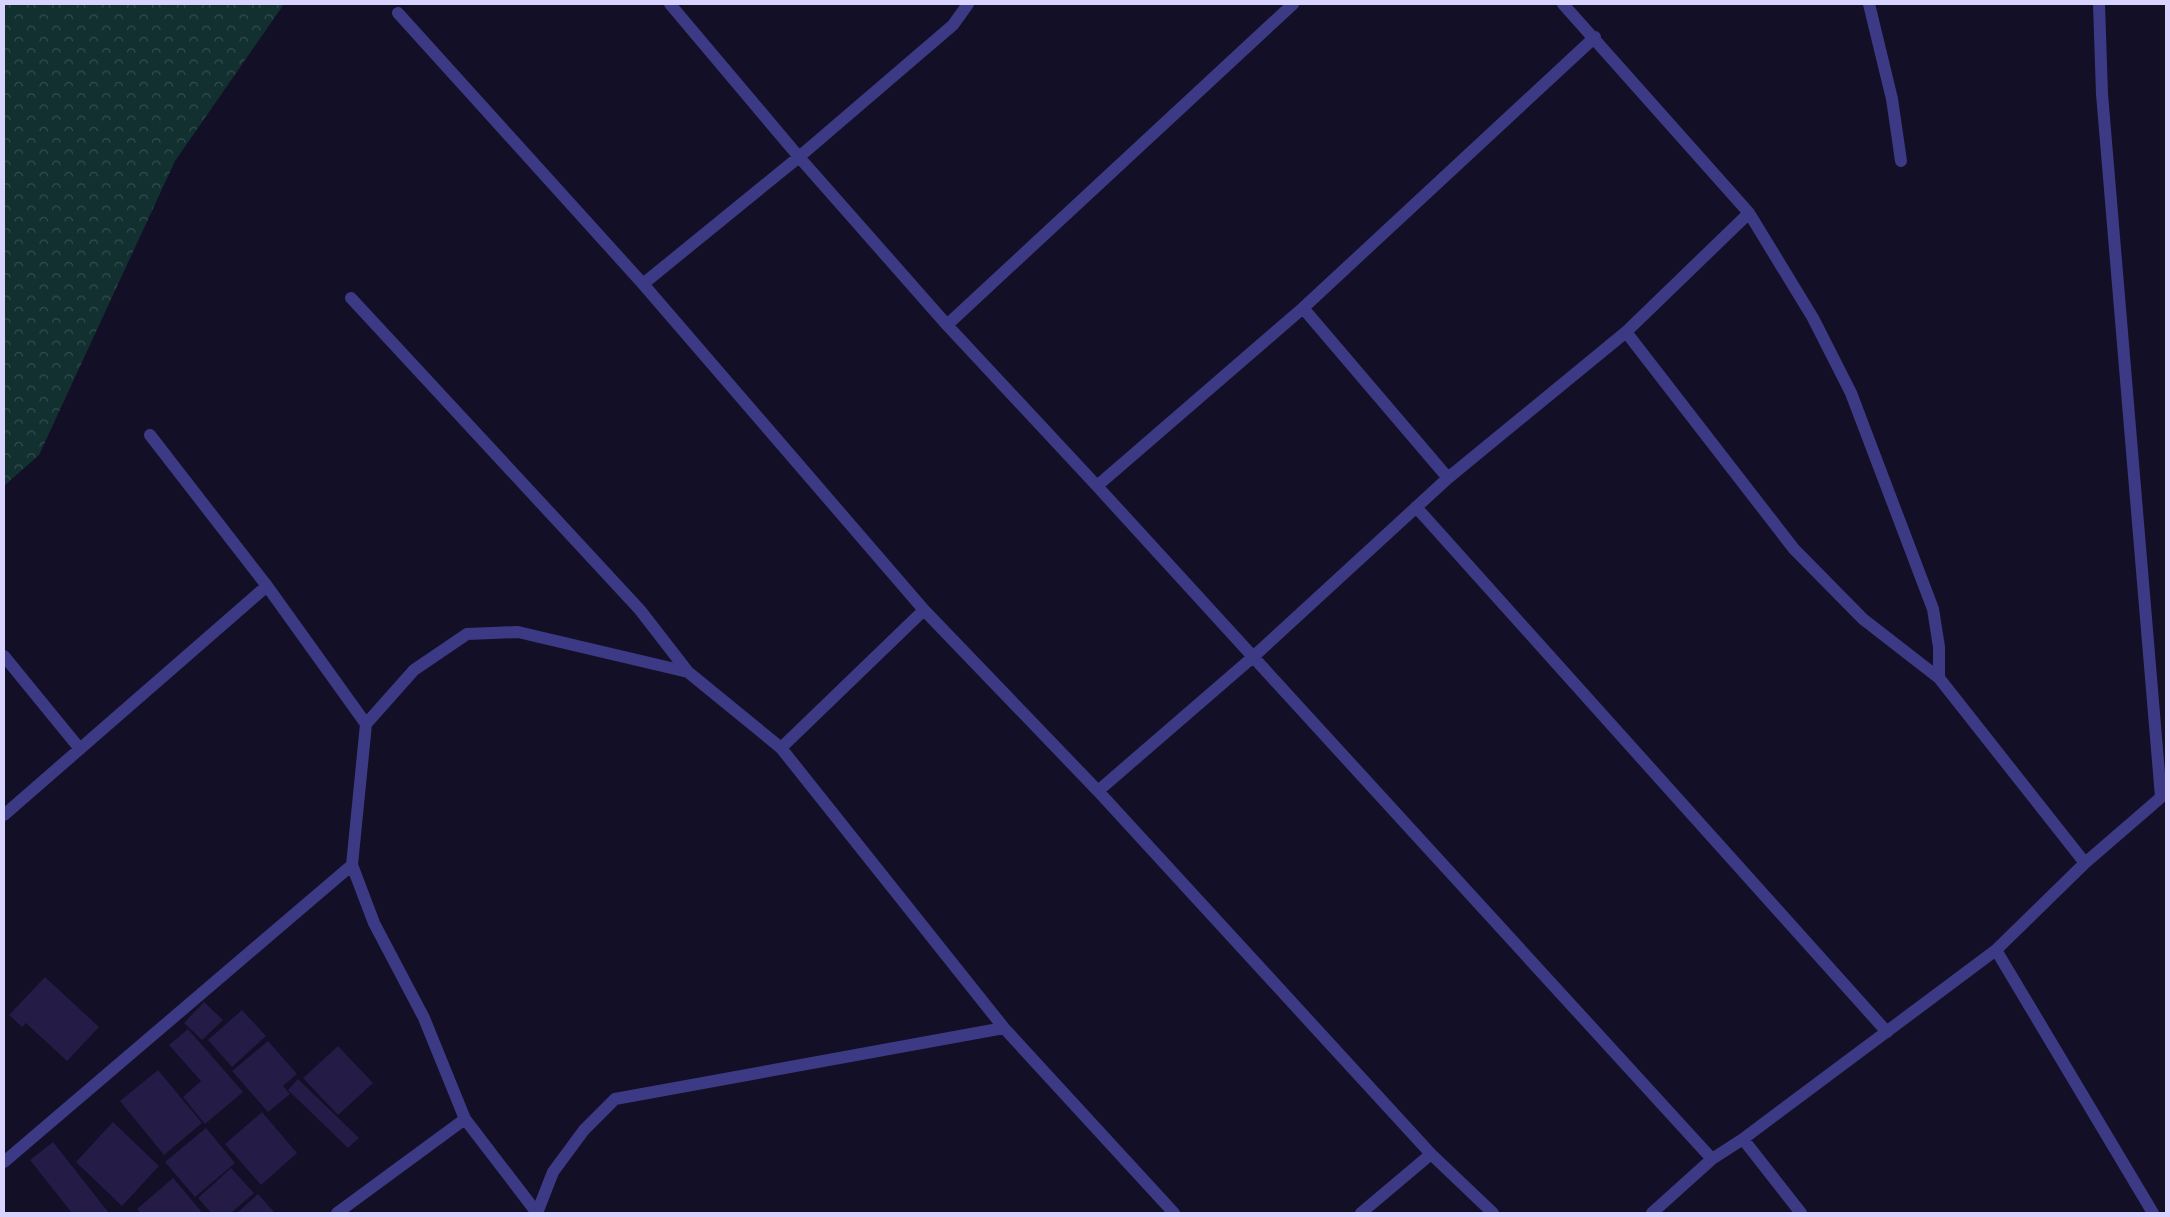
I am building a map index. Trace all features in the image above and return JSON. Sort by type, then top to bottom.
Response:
[{"type":"street","points":[[670,4],[798,157],[947,325],[1097,486],[1712,1159]]},
{"type":"street","points":[[643,284],[798,157],[953,25],[968,4]]},
{"type":"street","points":[[947,325],[1293,4]]},
{"type":"street","points":[[1564,4],[1749,213],[1813,318],[1850,393],[1932,609],[1939,647],[1939,678]]},
{"type":"street","points":[[1869,4],[1892,99],[1901,161]]},
{"type":"street","points":[[1652,1213],[1712,1159],[1742,1139],[1996,950],[2085,864],[2164,795],[2102,94],[2099,4]]},
{"type":"street","points":[[398,13],[643,284],[924,610],[1098,791],[1430,1154],[1493,1213]]},
{"type":"street","points":[[1097,486],[1303,308],[1595,37]]},
{"type":"street","points":[[1098,791],[1253,657],[1448,478],[1626,332],[1749,213]]},
{"type":"street","points":[[350,298],[640,610],[688,672],[781,748],[1004,1028],[1174,1213]]},
{"type":"street","points":[[1303,308],[1448,478]]},
{"type":"street","points":[[1626,332],[1794,549],[1863,619],[1939,678],[2085,864]]},
{"type":"street","points":[[150,435],[267,586],[366,724]]},
{"type":"street","points":[[1416,508],[1887,1032]]},
{"type":"street","points":[[4,815],[267,586]]},
{"type":"street","points":[[781,748],[924,610]]},
{"type":"street","points":[[537,1213],[465,1120],[424,1018],[374,924],[352,865],[366,724],[414,670],[467,634],[518,632],[688,672]]},
{"type":"street","points":[[4,656],[80,749]]},
{"type":"street","points":[[4,1162],[352,865]]},
{"type":"street","points":[[1996,950],[2153,1213]]},
{"type":"street","points":[[537,1213],[553,1172],[584,1130],[615,1099],[1004,1028]]},
{"type":"street","points":[[337,1213],[465,1120]]},
{"type":"street","points":[[1742,1139],[1801,1213]]},
{"type":"street","points":[[1360,1213],[1430,1154]]},
{"type":"green space","points":[[4,4],[284,4],[175,161],[39,455],[4,486]]},
{"type":"building","points":[[45,977],[99,1027],[67,1061],[26,1023],[22,1027],[9,1015]]},
{"type":"building","points":[[204,1002],[223,1020],[202,1040],[184,1023]]},
{"type":"building","points":[[242,1010],[266,1036],[232,1067],[208,1040]]},
{"type":"building","points":[[188,1029],[243,1092],[205,1124],[183,1097],[201,1081],[169,1045]]},
{"type":"building","points":[[268,1041],[297,1074],[283,1086],[290,1094],[268,1112],[232,1071]]},
{"type":"building","points":[[338,1046],[373,1083],[338,1115],[303,1078]]},
{"type":"building","points":[[158,1070],[202,1123],[164,1155],[120,1101]]},
{"type":"building","points":[[298,1079],[359,1138],[348,1148],[288,1090]]},
{"type":"building","points":[[262,1112],[297,1153],[261,1185],[225,1144]]},
{"type":"building","points":[[113,1122],[159,1166],[122,1206],[76,1162]]},
{"type":"building","points":[[206,1128],[235,1163],[195,1197],[165,1162]]},
{"type":"building","points":[[53,1142],[109,1213],[72,1213],[30,1160]]},
{"type":"building","points":[[231,1168],[254,1193],[231,1213],[211,1213],[198,1198]]},
{"type":"building","points":[[173,1178],[201,1211],[199,1213],[141,1213],[137,1209]]},
{"type":"building","points":[[258,1194],[275,1213],[237,1213]]}]
